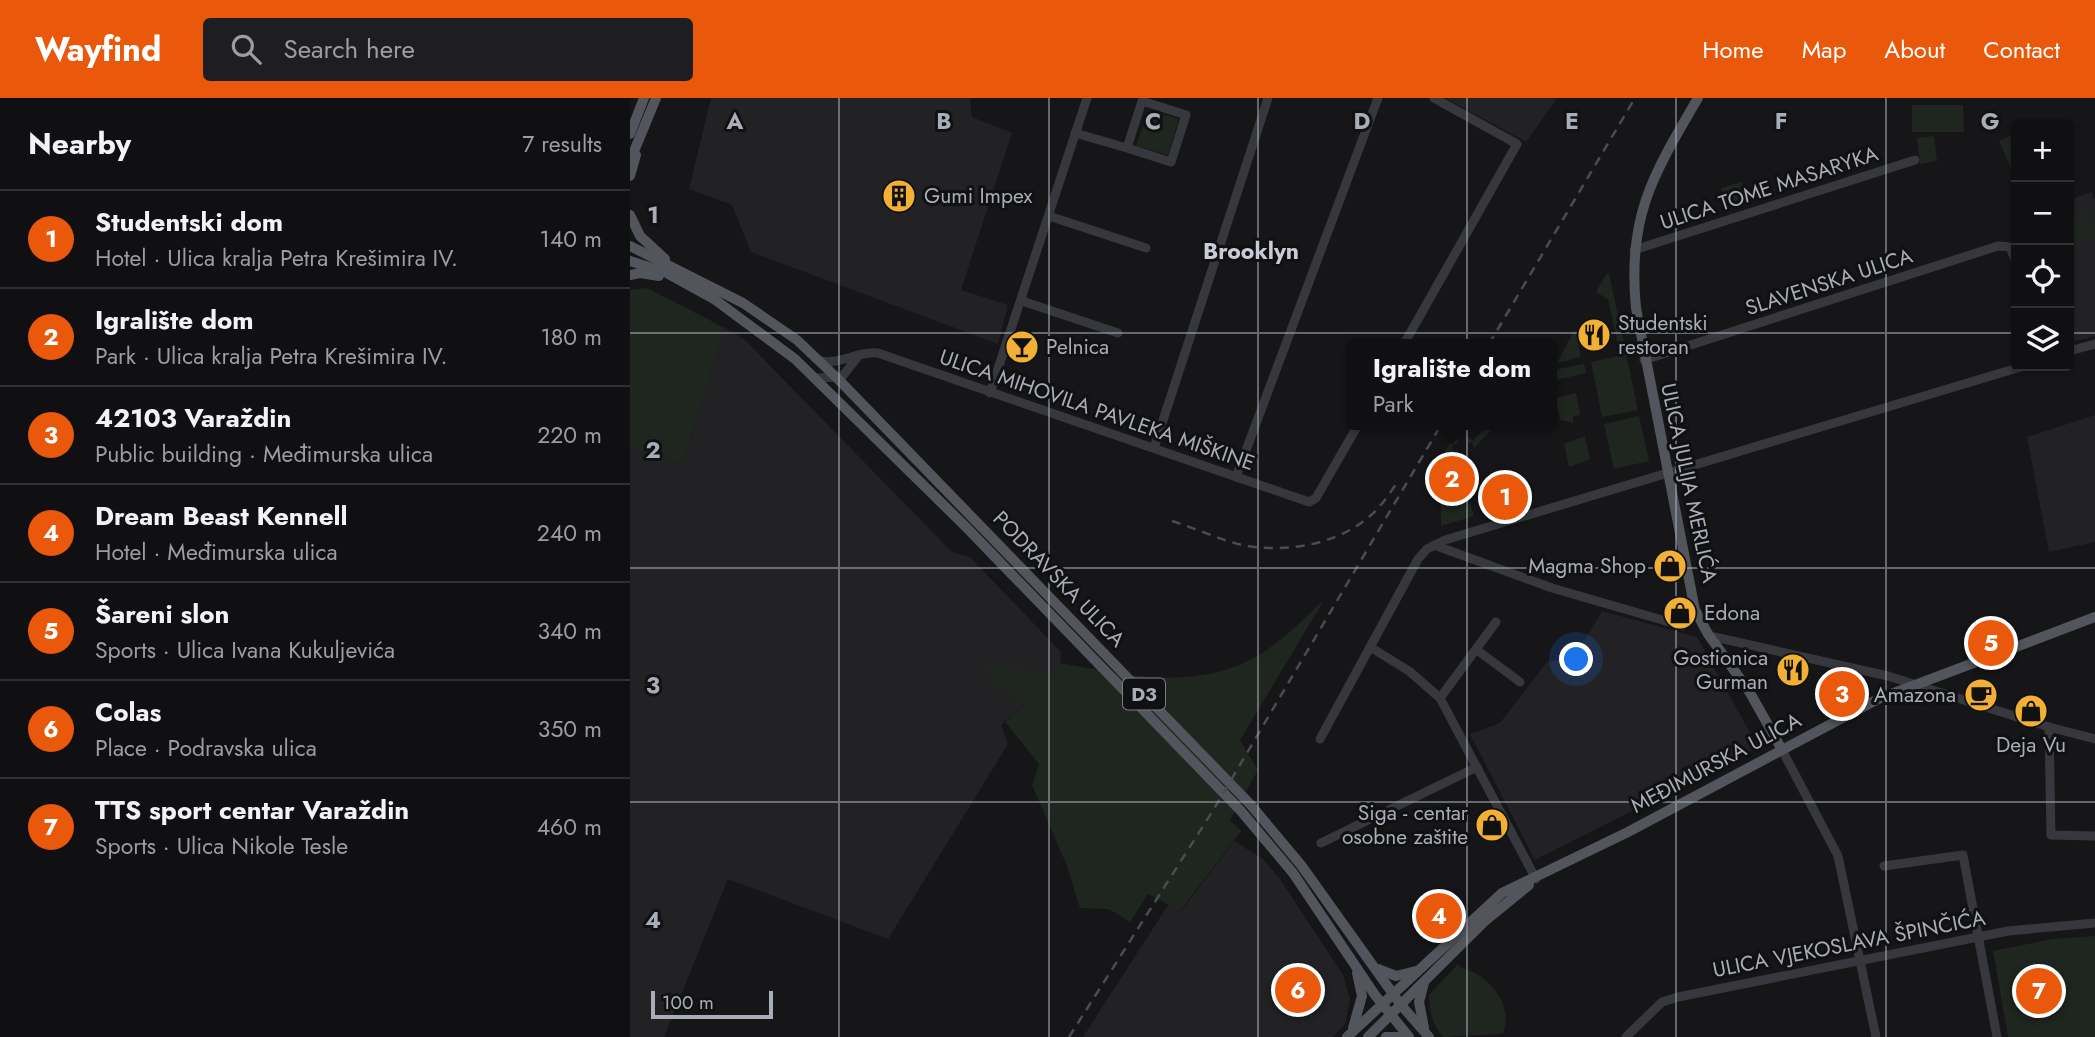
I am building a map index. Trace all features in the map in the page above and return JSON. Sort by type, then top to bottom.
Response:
[{"type":"main road","points":[[630,161],[644,98]]},
{"type":"main road","points":[[630,176],[635,136],[656,98]]},
{"type":"main road","name":"ULICA JULIJA MERLIĆA","points":[[1698,98],[1648,189],[1634,250],[1635,299],[1644,360],[1695,610],[1749,691],[1781,748]]},
{"type":"main road","points":[[630,215],[648,245],[693,282]]},
{"type":"main road","name":"PODRAVSKA ULICA","points":[[630,246],[775,324],[819,360],[1250,804],[1301,865],[1401,1005],[1428,1036]]},
{"type":"main road","name":"PODRAVSKA ULICA","points":[[630,261],[693,282],[762,332],[816,378],[976,537],[1241,811],[1293,873],[1382,1004],[1409,1037]]},
{"type":"main road","points":[[630,275],[652,273],[693,282]]},
{"type":"main road","name":"MEĐIMURSKA ULICA","points":[[1368,1037],[1401,1005],[1422,975],[1486,905],[1512,887],[1536,879],[1878,699],[2095,617]]},
{"type":"main road","name":"D3","points":[[1349,1035],[1362,1002],[1357,968]]},
{"type":"main road","points":[[1375,968],[1396,976],[1422,975],[1419,1002],[1428,1036]]},
{"type":"main road","name":"MEĐIMURSKA ULICA","points":[[1349,1035],[1393,994],[1422,975]]},
{"type":"main road","points":[[1386,1037],[1398,1037]]},
{"type":"street","points":[[990,393],[1087,98]]},
{"type":"street","points":[[1154,448],[1268,98]]},
{"type":"street","points":[[1237,477],[1378,98]]},
{"type":"street","points":[[1407,339],[1517,144],[1434,98]]},
{"type":"street","points":[[1075,133],[1171,162],[1186,115],[1142,101],[1127,148]]},
{"type":"street","name":"ULICA TOME MASARYKA","points":[[1634,250],[1915,160]]},
{"type":"street","points":[[1049,216],[1146,248]]},
{"type":"street","name":"SLAVENSKA ULICA","points":[[1644,360],[1998,246],[2011,249]]},
{"type":"street","points":[[1022,301],[1118,333]]},
{"type":"street","points":[[2074,350],[2095,344]]},
{"type":"street","name":"ULICA MIHOVILA PAVLEKA MIŠKINE","points":[[819,360],[840,362],[859,355],[878,354],[1310,502],[1320,493],[1355,430]]},
{"type":"street","points":[[816,378],[838,379],[851,369],[859,355]]},
{"type":"street","points":[[851,369],[853,394]]},
{"type":"street","points":[[1320,739],[1418,559],[1434,545],[2011,370]]},
{"type":"street","points":[[1434,545],[1552,588],[1683,626]]},
{"type":"street","points":[[1440,698],[1496,622]]},
{"type":"street","points":[[1710,636],[1915,685],[2095,739]]},
{"type":"street","points":[[1370,647],[1409,671],[1440,698],[1536,879]]},
{"type":"street","points":[[1477,649],[1520,682]]},
{"type":"street","points":[[2049,727],[2051,835],[2095,836]]},
{"type":"street","points":[[1781,748],[1838,856],[1876,1037]]},
{"type":"street","points":[[1321,843],[1477,767]]},
{"type":"street","points":[[1884,866],[1963,855],[1997,1037]]},
{"type":"street","name":"ULICA VJEKOSLAVA ŠPINČIĆA","points":[[1626,1037],[1662,1002],[1678,997],[1977,936],[2095,923]]},
{"type":"shaded area","points":[[711,98],[970,98],[972,117],[1012,133],[961,290],[1008,305],[998,344],[751,252],[732,205],[689,189]]},
{"type":"shaded area","points":[[1445,98],[1557,98],[1526,142]]},
{"type":"shaded area","points":[[1912,105],[1963,105],[1964,132],[1912,132]]},
{"type":"shaded area","points":[[1148,110],[1179,119],[1168,155],[1136,146]]},
{"type":"shaded area","points":[[2011,135],[2011,168],[1999,141]]},
{"type":"shaded area","points":[[1934,136],[1937,161],[1920,164],[1917,138]]},
{"type":"shaded area","points":[[1742,182],[1748,204],[1727,210],[1721,188]]},
{"type":"shaded area","points":[[2092,192],[2095,201],[2095,336],[2074,342],[2074,245],[2074,198]]},
{"type":"shaded area","points":[[2087,212],[2095,238],[2074,245],[2074,216]]},
{"type":"shaded area","points":[[1606,274],[1609,274],[1625,348],[1619,349],[1608,299],[1596,292]]},
{"type":"shaded area","points":[[647,288],[725,328],[683,464],[630,448],[630,290]]},
{"type":"shaded area","points":[[725,328],[744,339],[952,552],[970,557],[1061,652],[1060,663],[1058,674],[995,684],[1023,705],[1001,725],[1008,744],[888,939],[728,879],[664,1037],[630,1037],[630,448],[683,464]]},
{"type":"shaded area","points":[[1575,329],[1581,357],[1557,363]]},
{"type":"shaded area","points":[[1626,354],[1638,410],[1602,417],[1591,362]]},
{"type":"shaded area","points":[[1584,364],[1586,373],[1557,380],[1557,369]]},
{"type":"shaded area","points":[[1576,393],[1580,415],[1573,416],[1573,423],[1560,420],[1557,398]]},
{"type":"shaded area","points":[[2095,415],[2095,542],[2049,552],[2027,437]]},
{"type":"shaded area","points":[[1639,416],[1649,461],[1614,469],[1604,424]]},
{"type":"shaded area","points":[[1461,430],[1464,430],[1458,437],[1458,443],[1452,445],[1474,516],[1441,526],[1441,456]]},
{"type":"shaded area","points":[[1483,430],[1491,430],[1474,448],[1472,442],[1467,444],[1468,437],[1473,441]]},
{"type":"shaded area","points":[[1585,436],[1590,459],[1569,467],[1564,444]]},
{"type":"shaded area","points":[[1324,600],[1240,740],[1258,770],[1230,820],[1241,831],[1180,911],[1148,894],[1130,922],[1109,909],[1080,908],[1067,866],[1032,785],[1039,764],[1005,722],[1023,705],[995,684],[982,665],[1057,674],[1060,663],[1113,673],[1166,678],[1218,672],[1267,650]]},
{"type":"shaded area","points":[[1602,611],[1697,637],[1758,747],[1535,860],[1470,734],[1500,723],[1547,662],[1559,660],[1586,638]]},
{"type":"shaded area","points":[[1234,841],[1263,859],[1280,879],[1343,975],[1350,999],[1345,1024],[1333,1037],[1083,1037],[1168,905],[1181,911]]},
{"type":"shaded area","points":[[2095,936],[2095,1037],[2008,1037],[1993,951],[2052,939]]},
{"type":"shaded area","points":[[1458,964],[1477,974],[1497,993],[1506,1016],[1503,1034],[1443,1037],[1439,1032],[1432,1017],[1429,995]]},
{"type":"railway","points":[[1492,339],[1635,98]]},
{"type":"railway","points":[[1069,1037],[1212,812],[1438,430]]},
{"type":"railway","points":[[1172,521],[1238,544],[1272,548],[1307,545],[1325,541],[1356,526],[1378,509],[1397,483]]},
{"type":"place","name":"Gumi Impex","points":[[899,196]]},
{"type":"place","name":"Studentski restoran","points":[[1594,335]]},
{"type":"place","name":"Pelnica","points":[[1022,347]]},
{"type":"place","name":"Igralište dom","points":[[1452,479]]},
{"type":"place","name":"Studentski dom","points":[[1505,497]]},
{"type":"place","name":"Magma Shop","points":[[1670,566]]},
{"type":"place","name":"Edona","points":[[1680,613]]},
{"type":"place","name":"Šareni slon","points":[[1991,643]]},
{"type":"place","name":"Gostionica Gurman","points":[[1793,670]]},
{"type":"place","name":"42103 Varaždin","points":[[1842,694]]},
{"type":"place","name":"Amazona","points":[[1981,695]]},
{"type":"place","name":"Deja Vu","points":[[2031,711]]},
{"type":"place","name":"Siga - centar osobne zaštite","points":[[1492,825]]},
{"type":"place","name":"Dream Beast Kennell","points":[[1439,916]]},
{"type":"place","name":"Colas","points":[[1298,990]]},
{"type":"place","name":"TTS sport centar Varaždin","points":[[2039,991]]},
{"type":"district","name":"Brooklyn","points":[[1251,251]]}]
